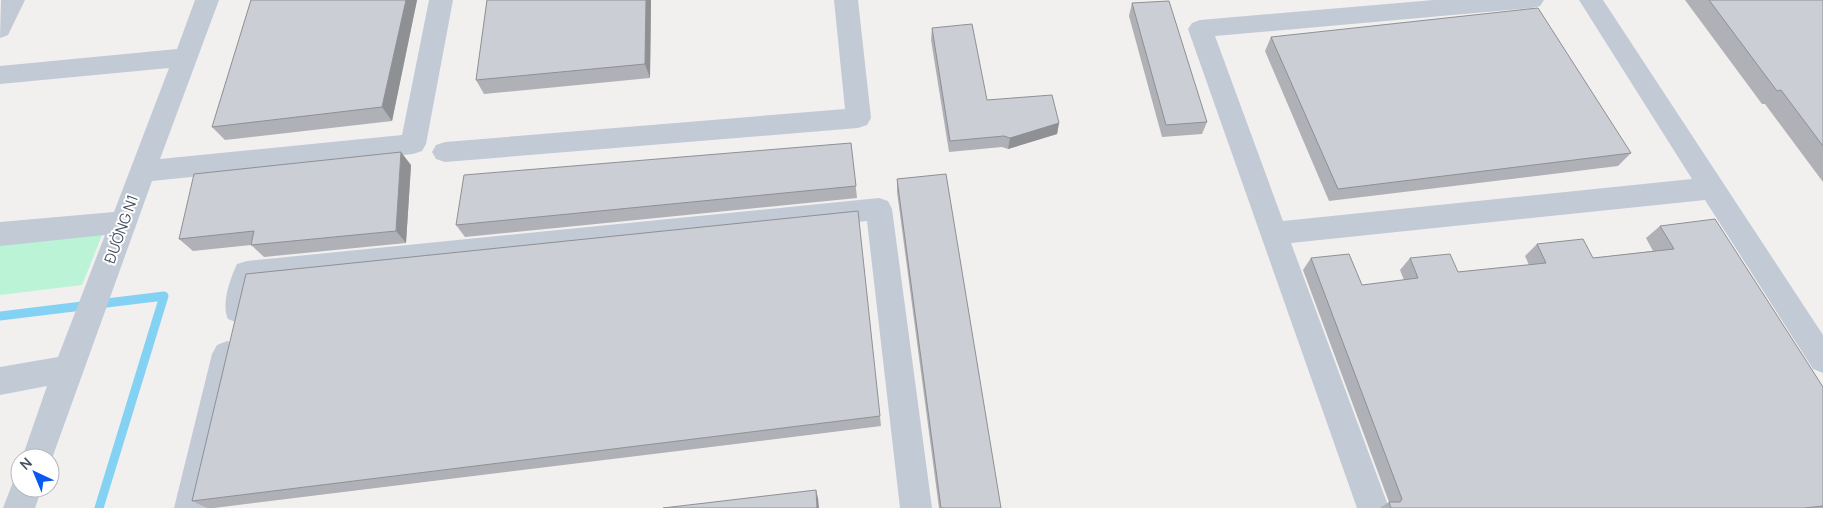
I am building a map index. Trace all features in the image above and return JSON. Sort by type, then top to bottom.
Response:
[{"type":"street","points":[[0,29],[13,0]]},
{"type":"street","name":"ĐƯỜNG N1","points":[[40,448],[68,369],[207,0]]},
{"type":"street","points":[[142,171],[413,144],[441,0]]},
{"type":"street","points":[[445,152],[858,118],[846,0]]},
{"type":"street","points":[[1373,508],[1200,29],[1532,0]]},
{"type":"street","points":[[1591,0],[1823,360]]},
{"type":"street","points":[[0,76],[185,57]]},
{"type":"street","points":[[1274,233],[1713,188]]},
{"type":"street","points":[[190,508],[247,273],[879,209],[916,508]]},
{"type":"street","points":[[0,234],[123,222]]},
{"type":"street","points":[[0,381],[68,369]]},
{"type":"green space","points":[[102,235],[82,285],[0,295],[0,245]]},
{"type":"building","points":[[251,0],[406,0],[382,107],[212,127]]},
{"type":"building","points":[[487,0],[646,0],[645,64],[476,80]]},
{"type":"building","points":[[1709,0],[1823,0],[1823,146],[1781,90],[1777,91]]},
{"type":"building","points":[[1169,1],[1207,122],[1166,125],[1132,3]]},
{"type":"building","points":[[1538,8],[1631,153],[1338,189],[1271,37]]},
{"type":"building","points":[[972,24],[987,100],[1052,95],[1059,123],[1010,138],[1004,136],[950,141],[932,28]]},
{"type":"building","points":[[851,143],[856,186],[456,225],[464,175]]},
{"type":"building","points":[[401,152],[396,231],[251,245],[254,231],[179,239],[194,174]]},
{"type":"building","points":[[946,174],[1001,508],[941,508],[897,179]]},
{"type":"building","points":[[858,211],[880,416],[192,501],[246,274]]},
{"type":"building","points":[[1715,219],[1823,387],[1823,506],[1804,508],[1391,508],[1389,502],[1400,502],[1402,499],[1311,258],[1349,254],[1362,285],[1418,278],[1410,258],[1450,254],[1458,272],[1546,263],[1537,244],[1583,239],[1593,258],[1674,249],[1660,226]]},
{"type":"building","points":[[816,490],[817,508],[663,508]]},
{"type":"waterway","points":[[0,316],[164,296],[99,508]]}]
